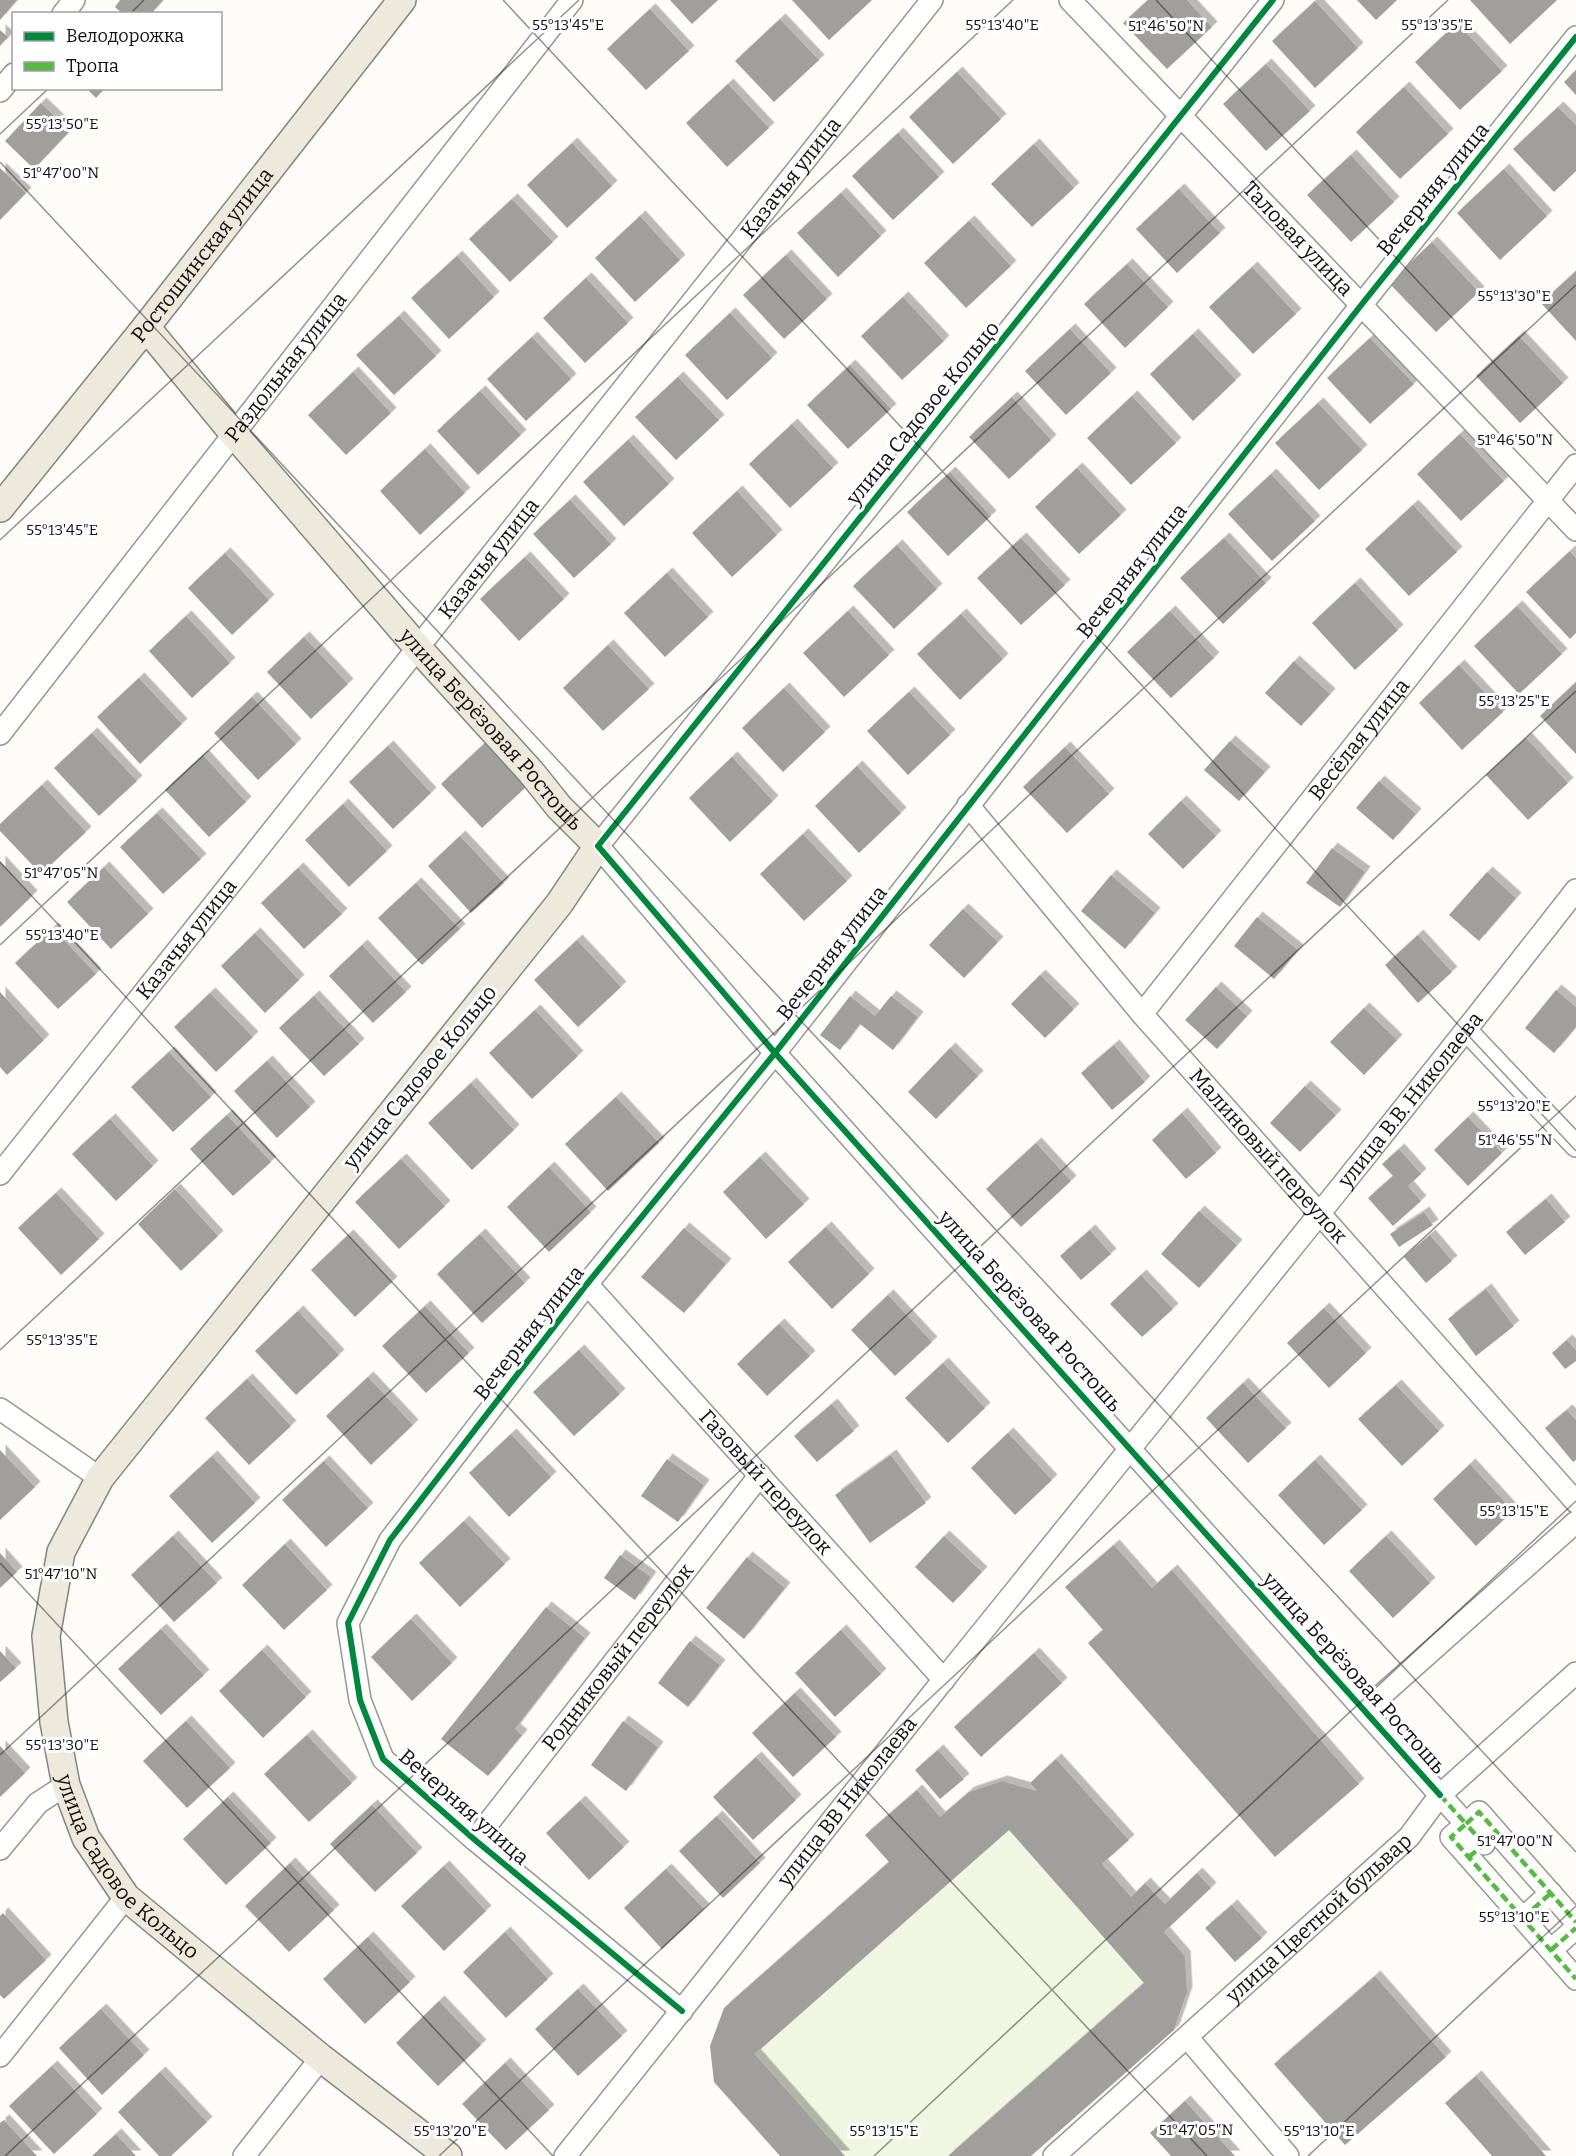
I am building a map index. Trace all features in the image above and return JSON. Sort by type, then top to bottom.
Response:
[{"type":"main road","name":"Ростошинская улица","points":[[0,508],[146,327],[402,0]]},
{"type":"main road","name":"улица Берёзовая Ростошь","points":[[146,327],[234,434],[418,648],[531,772],[559,807],[598,846]]},
{"type":"main road","name":"улица Садовое Кольцо","points":[[448,2156],[321,2058],[126,1897],[86,1838],[66,1785],[54,1722],[46,1636],[61,1552],[100,1478],[559,904],[598,846]]},
{"type":"street","points":[[65,12],[74,0]]},
{"type":"street","name":"Раздольная улица","points":[[0,734],[572,0]]},
{"type":"street","name":"Казачья улица","points":[[0,1174],[932,0]]},
{"type":"street","name":"Таловая улица","points":[[1070,0],[1180,118],[1362,304],[1576,530]]},
{"type":"street","name":"улица Садовое Кольцо","points":[[598,846],[1273,0]]},
{"type":"street","name":"Вечерняя улица","points":[[682,2011],[475,1840],[383,1759],[360,1700],[348,1623],[390,1540],[588,1284],[775,1053],[1362,304],[1576,37]]},
{"type":"street","points":[[0,91],[12,77]]},
{"type":"street","name":"Весёлая улица","points":[[1142,1014],[1576,465]]},
{"type":"street","name":"Малиновый переулок","points":[[968,805],[1142,1014],[1576,1502]]},
{"type":"street","name":"улица Берёзовая Ростошь","points":[[598,846],[775,1053],[1466,1824]]},
{"type":"street","name":"улица В.В. Николаева","points":[[1132,1449],[1576,890]]},
{"type":"street","points":[[1467,1030],[1576,1146]]},
{"type":"street","name":"Газовый переулок","points":[[588,1284],[944,1680]]},
{"type":"street","points":[[0,1409],[100,1478]]},
{"type":"street","name":"улица ВВ Николаева","points":[[565,2156],[944,1680],[1132,1449]]},
{"type":"street","name":"Родниковый переулок","points":[[475,1840],[760,1475]]},
{"type":"street","points":[[1365,1710],[1576,1522]]},
{"type":"street","name":"улица Цветной бульвар","points":[[1054,2156],[1409,1837],[1440,1795],[1576,1673]]},
{"type":"street","points":[[0,1849],[38,1803],[66,1785]]},
{"type":"street","points":[[1576,1922],[1551,1893],[1484,1845],[1451,1837],[1479,1812],[1484,1845],[1522,1918],[1576,1979]]},
{"type":"street","points":[[1522,1918],[1551,1893]]},
{"type":"street","points":[[0,2056],[126,1897]]},
{"type":"street","points":[[1551,1950],[1576,1928]]},
{"type":"street","points":[[1187,2037],[1288,2156]]},
{"type":"street","points":[[244,2156],[321,2058]]},
{"type":"green space","points":[[1002,1781],[1037,1791],[1185,1956],[1174,2030],[1031,2156],[780,2156],[714,2082],[710,2046],[724,2008],[969,1792]]},
{"type":"building","points":[[0,0],[17,0],[0,20]]},
{"type":"building","points":[[120,0],[163,0],[153,12],[121,12],[115,7]]},
{"type":"building","points":[[670,0],[718,0],[692,24]]},
{"type":"building","points":[[792,0],[872,0],[829,40]]},
{"type":"building","points":[[1148,0],[1187,0],[1212,27],[1167,69],[1123,23]]},
{"type":"building","points":[[1357,0],[1397,0],[1376,20]]},
{"type":"building","points":[[1470,0],[1557,0],[1510,44]]},
{"type":"building","points":[[1315,1],[1358,48],[1315,88],[1272,41]]},
{"type":"building","points":[[650,9],[689,51],[646,90],[607,49]]},
{"type":"building","points":[[780,19],[819,60],[774,102],[735,61]]},
{"type":"building","points":[[1457,23],[1502,71],[1460,110],[1415,62]]},
{"type":"building","points":[[0,30],[8,37],[0,46]]},
{"type":"building","points":[[1266,64],[1310,111],[1266,151],[1223,104]]},
{"type":"building","points":[[1576,70],[1576,95],[1564,82]]},
{"type":"building","points":[[957,72],[1001,119],[953,164],[909,117]]},
{"type":"building","points":[[728,84],[769,128],[727,167],[686,123]]},
{"type":"building","points":[[1404,87],[1448,134],[1400,179],[1356,132]]},
{"type":"building","points":[[88,90],[103,90],[96,98]]},
{"type":"building","points":[[41,103],[70,131],[34,169],[5,141]]},
{"type":"building","points":[[1558,107],[1576,125],[1576,171],[1554,192],[1513,149]]},
{"type":"building","points":[[898,133],[939,177],[893,220],[852,176]]},
{"type":"building","points":[[572,143],[612,186],[567,228],[527,185]]},
{"type":"building","points":[[1034,144],[1074,188],[1032,227],[991,184]]},
{"type":"building","points":[[1351,155],[1394,202],[1351,242],[1307,195]]},
{"type":"building","points":[[0,168],[26,193],[0,220]]},
{"type":"building","points":[[1504,169],[1547,216],[1500,260],[1457,213]]},
{"type":"building","points":[[1179,189],[1220,233],[1177,273],[1136,229]]},
{"type":"building","points":[[841,193],[881,236],[838,277],[797,233]]},
{"type":"building","points":[[512,199],[553,242],[510,282],[469,239]]},
{"type":"building","points":[[640,216],[680,260],[635,302],[595,258]]},
{"type":"building","points":[[969,221],[1011,266],[966,308],[924,263]]},
{"type":"building","points":[[1432,242],[1479,292],[1436,332],[1389,283]]},
{"type":"building","points":[[786,255],[827,299],[784,339],[743,295]]},
{"type":"building","points":[[457,256],[494,297],[449,339],[411,298]]},
{"type":"building","points":[[1127,264],[1168,307],[1125,348],[1084,304]]},
{"type":"building","points":[[1252,267],[1296,314],[1253,354],[1209,307]]},
{"type":"building","points":[[1576,271],[1576,341],[1541,303]]},
{"type":"building","points":[[586,278],[628,323],[585,363],[543,318]]},
{"type":"building","points":[[903,297],[944,341],[902,380],[861,336]]},
{"type":"building","points":[[730,313],[772,358],[727,400],[685,355]]},
{"type":"building","points":[[399,316],[436,356],[394,395],[356,355]]},
{"type":"building","points":[[1070,329],[1111,373],[1066,415],[1025,371]]},
{"type":"building","points":[[1193,334],[1236,380],[1193,421],[1150,374]]},
{"type":"building","points":[[1519,336],[1563,383],[1520,423],[1476,376]]},
{"type":"building","points":[[532,337],[571,379],[526,421],[487,379]]},
{"type":"building","points":[[1370,338],[1414,384],[1370,424],[1327,378]]},
{"type":"building","points":[[850,365],[891,409],[848,449],[807,405]]},
{"type":"building","points":[[353,372],[391,413],[346,455],[308,415]]},
{"type":"building","points":[[678,377],[719,420],[676,460],[635,417]]},
{"type":"building","points":[[480,391],[521,435],[478,475],[437,431]]},
{"type":"building","points":[[1132,396],[1176,443],[1131,485],[1087,438]]},
{"type":"building","points":[[1012,397],[1051,440],[1009,479],[969,437]]},
{"type":"building","points":[[1318,403],[1362,450],[1319,490],[1275,443]]},
{"type":"building","points":[[792,424],[833,468],[790,508],[749,464]]},
{"type":"building","points":[[1460,434],[1504,481],[1461,521],[1417,474]]},
{"type":"building","points":[[628,440],[669,484],[624,526],[583,482]]},
{"type":"building","points":[[425,449],[465,493],[420,535],[380,491]]},
{"type":"building","points":[[1077,468],[1121,515],[1079,554],[1035,507]]},
{"type":"building","points":[[950,472],[991,516],[948,556],[907,512]]},
{"type":"building","points":[[1271,474],[1315,521],[1272,561],[1228,514]]},
{"type":"building","points":[[737,491],[777,535],[732,577],[692,533]]},
{"type":"building","points":[[570,500],[611,544],[574,578],[533,534]]},
{"type":"building","points":[[1413,505],[1457,552],[1409,596],[1365,549]]},
{"type":"building","points":[[1021,538],[1065,585],[1021,625],[977,578]]},
{"type":"building","points":[[1224,538],[1266,583],[1223,624],[1180,578]]},
{"type":"building","points":[[897,545],[937,589],[894,629],[853,586]]},
{"type":"building","points":[[1570,551],[1576,558],[1576,633],[1570,639],[1526,592]]},
{"type":"building","points":[[225,553],[269,600],[232,635],[188,588]]},
{"type":"building","points":[[525,557],[564,599],[519,641],[480,599]]},
{"type":"building","points":[[667,573],[708,617],[665,657],[624,613]]},
{"type":"building","points":[[1355,583],[1398,630],[1355,670],[1312,623]]},
{"type":"building","points":[[1517,606],[1562,654],[1519,694],[1474,646]]},
{"type":"building","points":[[848,611],[889,655],[844,697],[803,653]]},
{"type":"building","points":[[1170,611],[1214,658],[1171,698],[1127,652]]},
{"type":"building","points":[[961,614],[1003,659],[960,700],[917,654]]},
{"type":"building","points":[[186,616],[230,663],[192,698],[149,651]]},
{"type":"building","points":[[304,637],[348,684],[311,719],[267,672]]},
{"type":"building","points":[[608,645],[649,689],[603,731],[563,688]]},
{"type":"building","points":[[1294,661],[1330,694],[1301,726],[1265,693]]},
{"type":"building","points":[[1459,665],[1503,712],[1462,750],[1419,703]]},
{"type":"building","points":[[139,678],[182,724],[140,764],[97,717]]},
{"type":"building","points":[[1576,682],[1576,754],[1540,716]]},
{"type":"building","points":[[784,688],[825,732],[783,772],[742,728]]},
{"type":"building","points":[[909,692],[950,735],[908,775],[867,731]]},
{"type":"building","points":[[252,697],[296,744],[258,780],[214,733]]},
{"type":"building","points":[[92,733],[137,781],[99,816],[54,768]]},
{"type":"building","points":[[1526,738],[1568,783],[1528,820],[1486,775]]},
{"type":"building","points":[[1230,741],[1265,772],[1239,801],[1204,770]]},
{"type":"building","points":[[486,742],[527,786],[482,828],[441,784]]},
{"type":"building","points":[[388,746],[431,793],[393,829],[349,782]]},
{"type":"building","points":[[1065,747],[1109,794],[1067,833],[1023,787]]},
{"type":"building","points":[[203,755],[246,802],[209,837],[165,790]]},
{"type":"building","points":[[732,757],[773,801],[730,842],[689,798]]},
{"type":"building","points":[[857,766],[901,813],[859,853],[815,806]]},
{"type":"building","points":[[1379,781],[1416,814],[1393,840],[1356,808]]},
{"type":"building","points":[[42,785],[86,832],[41,874],[0,831],[0,824]]},
{"type":"building","points":[[1181,801],[1216,836],[1183,869],[1148,834]]},
{"type":"building","points":[[343,804],[387,851],[349,887],[305,840]]},
{"type":"building","points":[[157,813],[201,859],[163,894],[120,847]]},
{"type":"building","points":[[803,834],[847,881],[804,921],[760,874]]},
{"type":"building","points":[[460,836],[504,883],[471,913],[428,866]]},
{"type":"building","points":[[1332,848],[1365,872],[1340,907],[1306,883]]},
{"type":"building","points":[[0,861],[32,896],[0,927]]},
{"type":"building","points":[[104,867],[148,914],[111,949],[67,902]]},
{"type":"building","points":[[298,868],[342,914],[304,949],[261,903]]},
{"type":"building","points":[[1487,872],[1516,898],[1479,941],[1449,915]]},
{"type":"building","points":[[1111,875],[1155,913],[1125,949],[1081,911]]},
{"type":"building","points":[[416,883],[460,929],[422,965],[378,918]]},
{"type":"building","points":[[963,909],[998,942],[964,978],[929,945]]},
{"type":"building","points":[[1257,917],[1298,950],[1274,979],[1234,946]]},
{"type":"building","points":[[53,928],[96,974],[58,1009],[15,963]]},
{"type":"building","points":[[255,933],[299,980],[265,1013],[221,966]]},
{"type":"building","points":[[1418,935],[1452,972],[1418,1003],[1385,965]]},
{"type":"building","points":[[577,940],[621,987],[578,1027],[534,980]]},
{"type":"building","points":[[362,945],[406,992],[373,1023],[329,976]]},
{"type":"building","points":[[1040,975],[1074,1009],[1045,1038],[1011,1004]]},
{"type":"building","points":[[1216,987],[1247,1016],[1217,1049],[1185,1020]]},
{"type":"building","points":[[1556,990],[1576,1007],[1576,1027],[1554,1053],[1525,1028]]},
{"type":"building","points":[[0,992],[44,1040],[7,1075],[0,1067]]},
{"type":"building","points":[[210,993],[253,1037],[216,1072],[174,1027]]},
{"type":"building","points":[[314,996],[359,1044],[324,1076],[279,1028]]},
{"type":"building","points":[[850,996],[875,1016],[891,996],[918,1017],[893,1050],[860,1024],[840,1050],[820,1035]]},
{"type":"building","points":[[1364,1008],[1397,1040],[1364,1075],[1330,1042]]},
{"type":"building","points":[[535,1010],[578,1056],[532,1099],[489,1053]]},
{"type":"building","points":[[1114,1045],[1145,1082],[1112,1110],[1081,1073]]},
{"type":"building","points":[[950,1048],[978,1076],[936,1119],[908,1092]]},
{"type":"building","points":[[169,1052],[211,1097],[173,1132],[131,1087]]},
{"type":"building","points":[[267,1061],[310,1107],[277,1138],[234,1091]]},
{"type":"building","points":[[471,1083],[514,1130],[472,1170],[428,1123]]},
{"type":"building","points":[[1305,1086],[1336,1115],[1300,1152],[1270,1123]]},
{"type":"building","points":[[616,1097],[659,1143],[608,1191],[565,1144]]},
{"type":"building","points":[[1182,1113],[1216,1153],[1186,1179],[1152,1140]]},
{"type":"building","points":[[227,1115],[271,1162],[233,1196],[190,1149]]},
{"type":"building","points":[[1468,1117],[1502,1153],[1468,1186],[1434,1150]]},
{"type":"building","points":[[110,1119],[153,1166],[116,1201],[72,1154]]},
{"type":"building","points":[[1036,1143],[1071,1181],[1021,1227],[986,1189]]},
{"type":"building","points":[[1399,1149],[1421,1174],[1408,1186],[1421,1201],[1393,1226],[1368,1198],[1393,1176],[1382,1164]]},
{"type":"building","points":[[760,1157],[804,1204],[766,1239],[723,1192]]},
{"type":"building","points":[[401,1159],[445,1206],[399,1249],[355,1202]]},
{"type":"building","points":[[549,1167],[591,1212],[549,1252],[507,1207]]},
{"type":"building","points":[[175,1189],[218,1236],[181,1271],[138,1224]]},
{"type":"building","points":[[56,1193],[99,1239],[61,1275],[18,1228]]},
{"type":"building","points":[[1546,1199],[1565,1222],[1525,1255],[1506,1232]]},
{"type":"building","points":[[1199,1211],[1237,1245],[1199,1288],[1161,1254]]},
{"type":"building","points":[[1424,1212],[1433,1225],[1399,1247],[1390,1234]]},
{"type":"building","points":[[826,1227],[869,1274],[832,1309],[788,1262]]},
{"type":"building","points":[[684,1228],[726,1264],[684,1313],[641,1277]]},
{"type":"building","points":[[1090,1230],[1111,1254],[1081,1280],[1060,1256]]},
{"type":"building","points":[[480,1234],[525,1283],[482,1323],[437,1274]]},
{"type":"building","points":[[348,1235],[392,1282],[355,1317],[311,1270]]},
{"type":"building","points":[[1430,1235],[1452,1261],[1426,1283],[1404,1257]]},
{"type":"building","points":[[1141,1275],[1173,1309],[1142,1337],[1110,1304]]},
{"type":"building","points":[[1486,1289],[1514,1326],[1476,1356],[1448,1319]]},
{"type":"building","points":[[888,1295],[932,1342],[895,1376],[851,1330]]},
{"type":"building","points":[[425,1306],[469,1353],[426,1393],[382,1346]]},
{"type":"building","points":[[1324,1308],[1366,1353],[1329,1388],[1287,1343]]},
{"type":"building","points":[[298,1311],[339,1355],[296,1395],[255,1351]]},
{"type":"building","points":[[779,1324],[810,1356],[767,1396],[737,1364]]},
{"type":"building","points":[[1567,1340],[1576,1350],[1576,1361],[1565,1369],[1552,1353]]},
{"type":"building","points":[[579,1350],[620,1394],[574,1436],[533,1392]]},
{"type":"building","points":[[943,1363],[985,1408],[948,1443],[905,1398]]},
{"type":"building","points":[[368,1377],[413,1425],[371,1465],[326,1416]]},
{"type":"building","points":[[247,1379],[291,1426],[249,1465],[205,1418]]},
{"type":"building","points":[[1243,1383],[1286,1428],[1248,1463],[1206,1418]]},
{"type":"building","points":[[1396,1385],[1439,1431],[1402,1466],[1358,1419]]},
{"type":"building","points":[[832,1404],[854,1431],[817,1462],[794,1436]]},
{"type":"building","points":[[1567,1410],[1576,1420],[1576,1460],[1573,1462],[1545,1428]]},
{"type":"building","points":[[1008,1433],[1052,1480],[1015,1515],[971,1468]]},
{"type":"building","points":[[511,1434],[551,1477],[509,1517],[469,1473]]},
{"type":"building","points":[[0,1450],[35,1487],[0,1520]]},
{"type":"building","points":[[891,1455],[926,1503],[870,1543],[835,1495]]},
{"type":"building","points":[[212,1456],[255,1503],[212,1543],[169,1496]]},
{"type":"building","points":[[667,1459],[704,1485],[678,1522],[641,1496]]},
{"type":"building","points":[[1315,1460],[1362,1510],[1324,1545],[1278,1495]]},
{"type":"building","points":[[324,1461],[368,1508],[326,1547],[282,1500]]},
{"type":"building","points":[[1470,1464],[1513,1511],[1476,1546],[1433,1499]]},
{"type":"building","points":[[464,1521],[505,1564],[460,1607],[419,1563]]},
{"type":"building","points":[[173,1536],[217,1583],[174,1622],[131,1575]]},
{"type":"building","points":[[944,1536],[982,1572],[953,1603],[915,1567]]},
{"type":"building","points":[[1386,1536],[1430,1583],[1393,1618],[1349,1571]]},
{"type":"building","points":[[285,1544],[327,1590],[284,1630],[242,1585]]},
{"type":"building","points":[[1114,1545],[1152,1588],[1172,1570],[1359,1784],[1275,1857],[1088,1643],[1103,1630],[1065,1587]]},
{"type":"building","points":[[0,1553],[17,1572],[0,1588]]},
{"type":"building","points":[[620,1555],[651,1577],[635,1600],[604,1578]]},
{"type":"building","points":[[747,1557],[785,1588],[744,1639],[706,1608]]},
{"type":"building","points":[[546,1607],[585,1638],[515,1729],[522,1735],[488,1776],[441,1739]]},
{"type":"building","points":[[411,1619],[452,1663],[412,1701],[371,1657]]},
{"type":"building","points":[[161,1629],[204,1675],[161,1715],[118,1669]]},
{"type":"building","points":[[841,1630],[881,1674],[835,1717],[795,1673]]},
{"type":"building","points":[[690,1641],[720,1665],[688,1707],[658,1683]]},
{"type":"building","points":[[262,1650],[306,1697],[263,1738],[219,1691]]},
{"type":"building","points":[[0,1651],[16,1668],[0,1682]]},
{"type":"building","points":[[1034,1653],[1062,1683],[981,1757],[954,1727]]},
{"type":"building","points":[[795,1693],[836,1737],[793,1777],[752,1733]]},
{"type":"building","points":[[186,1721],[230,1768],[187,1808],[143,1761]]},
{"type":"building","points":[[623,1721],[658,1747],[626,1791],[591,1765]]},
{"type":"building","points":[[307,1735],[352,1783],[309,1822],[264,1774]]},
{"type":"building","points":[[0,1746],[25,1773],[0,1797]]},
{"type":"building","points":[[938,1750],[964,1779],[940,1799],[915,1770]]},
{"type":"building","points":[[756,1757],[796,1800],[753,1840],[713,1797]]},
{"type":"building","points":[[1056,1759],[1129,1840],[1102,1864],[1131,1897],[1145,1883],[1165,1904],[1197,1873],[1211,1888],[1164,1932],[1185,1956],[1187,1992],[1174,2030],[1031,2156],[948,2156],[1144,1983],[1009,1830],[755,2054],[845,2156],[780,2156],[714,2082],[710,2046],[724,2008],[889,1862],[865,1835],[917,1790],[940,1817],[969,1792],[1002,1781],[1037,1791],[1030,1783]]},
{"type":"building","points":[[228,1797],[271,1843],[226,1885],[183,1839]]},
{"type":"building","points":[[580,1801],[624,1847],[589,1880],[546,1833]]},
{"type":"building","points":[[372,1805],[417,1853],[375,1892],[330,1844]]},
{"type":"building","points":[[717,1816],[760,1863],[723,1898],[679,1851]]},
{"type":"building","points":[[290,1863],[334,1910],[289,1952],[245,1906]]},
{"type":"building","points":[[444,1866],[486,1911],[444,1951],[401,1906]]},
{"type":"building","points":[[666,1869],[704,1909],[662,1949],[624,1908]]},
{"type":"building","points":[[1232,1905],[1262,1938],[1235,1962],[1205,1928]]},
{"type":"building","points":[[3,1913],[46,1960],[4,1999],[0,1995],[0,1916]]},
{"type":"building","points":[[505,1932],[548,1979],[506,2018],[463,1972]]},
{"type":"building","points":[[368,1937],[410,1982],[365,2024],[323,1979]]},
{"type":"building","points":[[1375,1976],[1446,2057],[1345,2145],[1274,2064]]},
{"type":"building","points":[[578,1989],[622,2036],[578,2076],[535,2029]]},
{"type":"building","points":[[439,2001],[481,2045],[438,2086],[396,2043]]},
{"type":"building","points":[[101,2009],[144,2055],[102,2095],[59,2048]]},
{"type":"building","points":[[505,2063],[549,2110],[506,2150],[462,2104]]},
{"type":"building","points":[[52,2066],[97,2114],[54,2154],[9,2106]]},
{"type":"building","points":[[160,2072],[207,2122],[171,2156],[159,2156],[118,2112]]},
{"type":"building","points":[[1476,2076],[1546,2156],[1492,2156],[1445,2103]]},
{"type":"building","points":[[1185,2101],[1235,2156],[1171,2156],[1150,2133]]},
{"type":"building","points":[[4,2120],[37,2156],[0,2156],[0,2123]]},
{"type":"building","points":[[116,2134],[136,2156],[92,2156]]},
{"type":"marked path","points":[[1440,1795],[1466,1824],[1451,1837],[1576,1979]]},
{"type":"marked path","points":[[1484,1844],[1466,1824],[1479,1812],[1576,1922]]},
{"type":"marked path","points":[[1469,1857],[1498,1832]]},
{"type":"marked path","points":[[1523,1918],[1551,1893]]},
{"type":"marked path","points":[[1551,1950],[1576,1928]]},
{"type":"cycle path","points":[[1273,0],[598,846],[775,1053],[1440,1795]]},
{"type":"cycle path","points":[[682,2011],[475,1840],[383,1759],[360,1700],[348,1623],[390,1540],[587,1284],[775,1053],[1362,304],[1576,37]]}]
